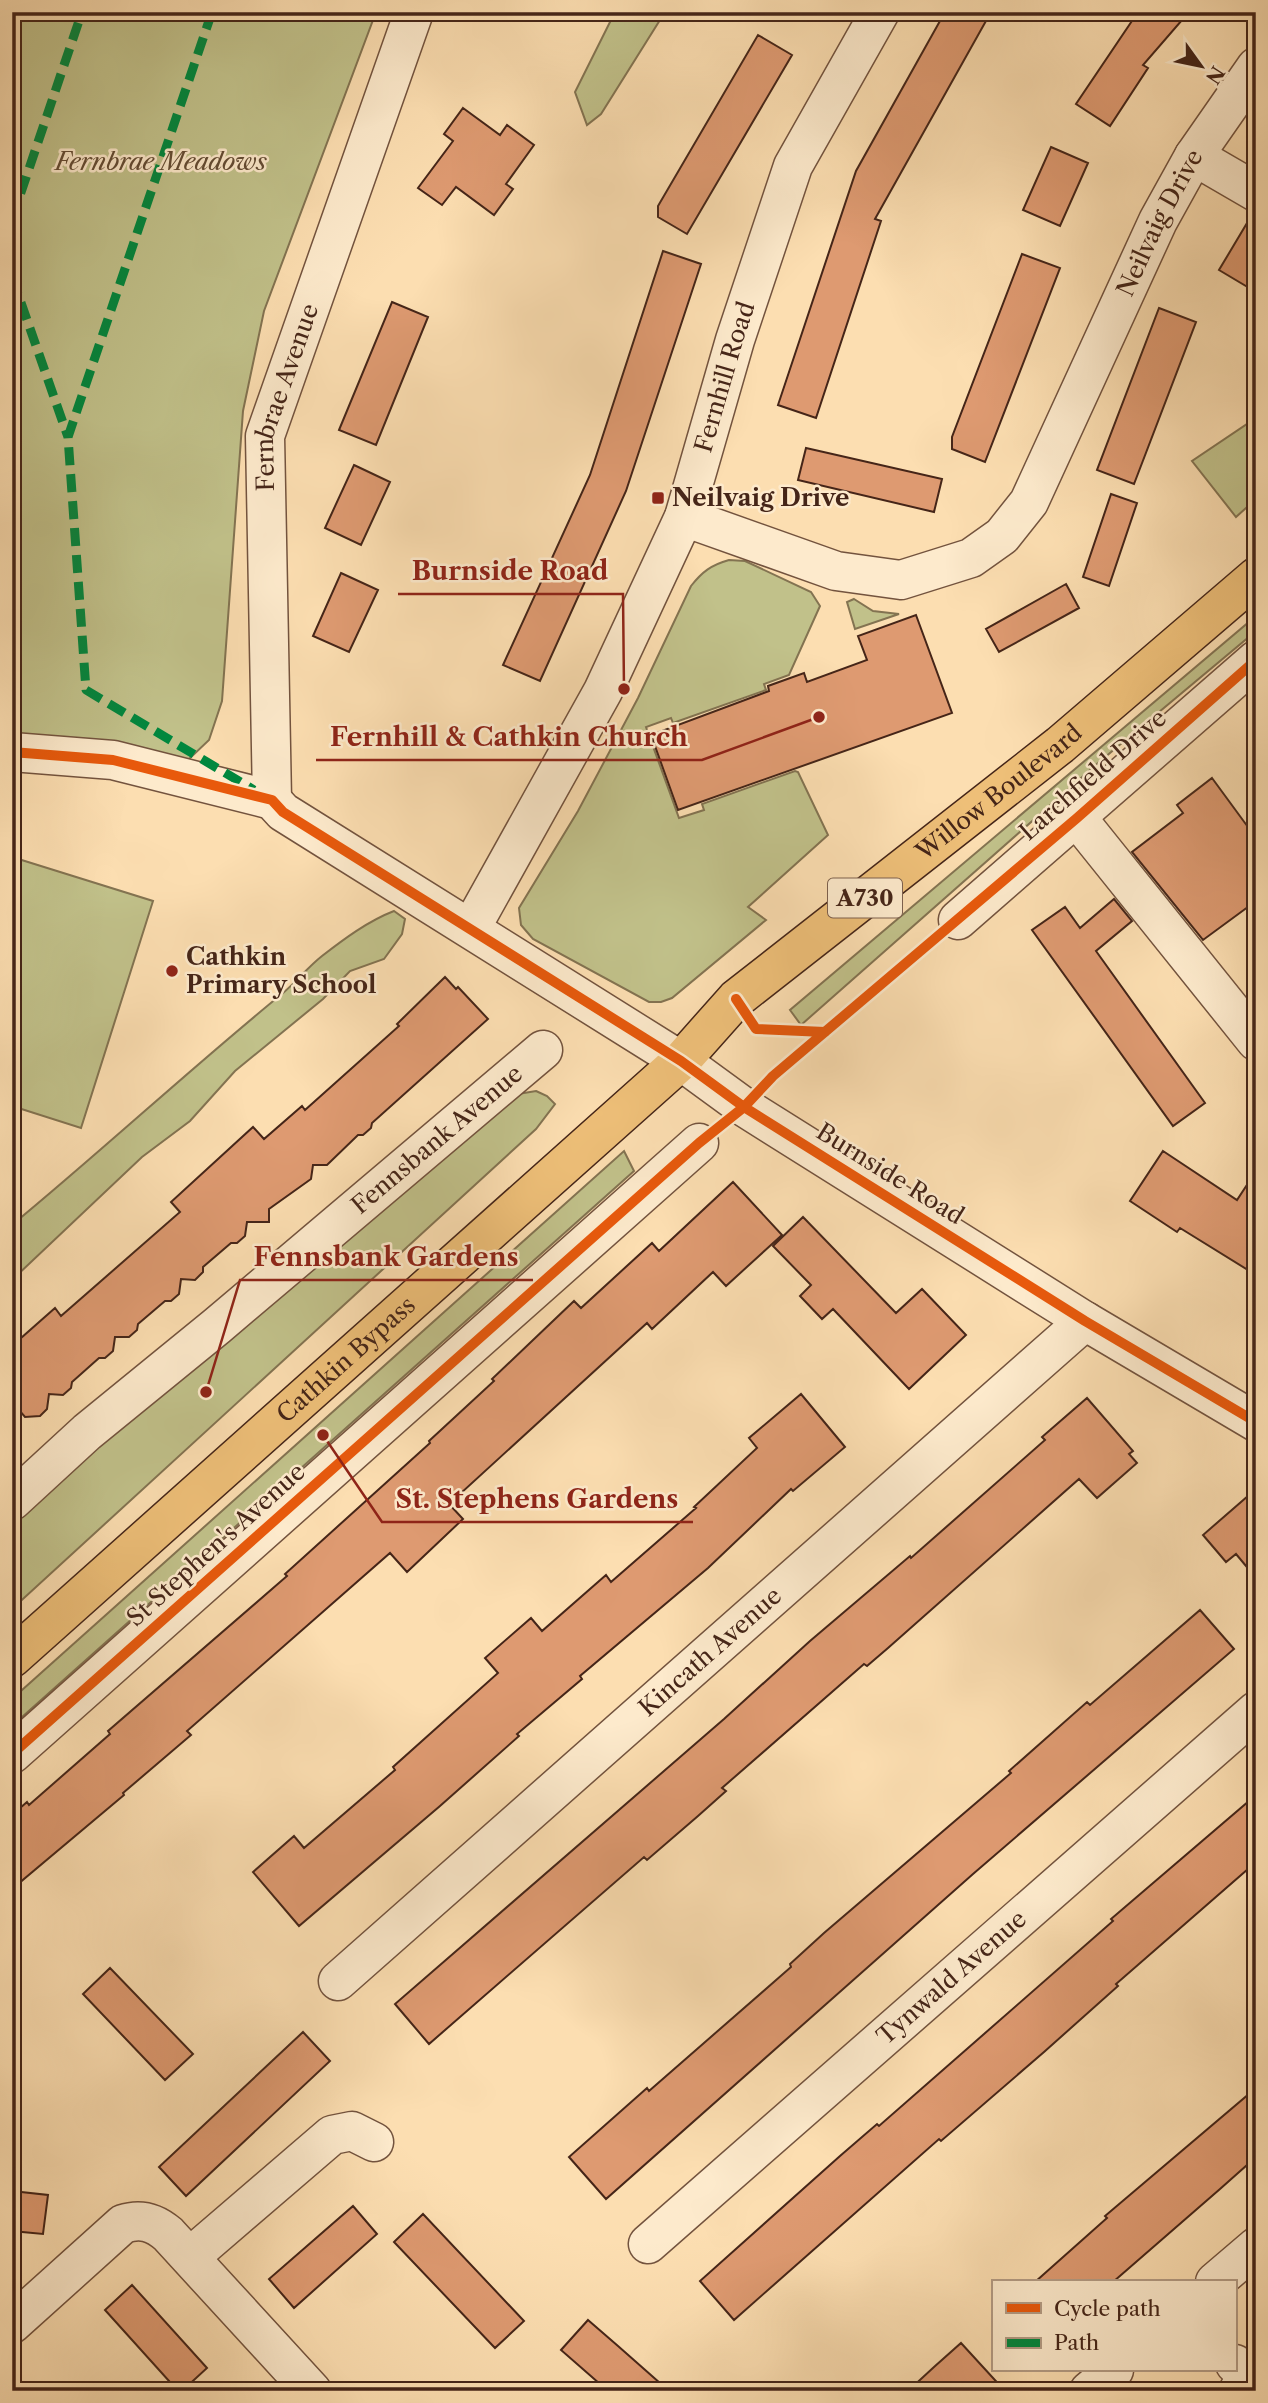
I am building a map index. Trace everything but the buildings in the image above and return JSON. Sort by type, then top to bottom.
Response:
[{"type":"main road","name":"Willow Boulevard","points":[[681,1061],[736,999],[1060,745],[1256,578]]},
{"type":"main road","name":"Cathkin Bypass","points":[[12,1658],[681,1061]]},
{"type":"street","name":"Fernbrae Avenue","points":[[272,800],[265,436],[414,12]]},
{"type":"street","name":"Fernhill Road","points":[[471,928],[603,691],[684,517],[734,340],[793,166],[880,12]]},
{"type":"street","name":"Neilvaig Drive","points":[[684,517],[836,571],[901,580],[971,558],[1002,536],[1029,502],[1157,221],[1194,156],[1256,67]]},
{"type":"street","points":[[1194,156],[1256,192]]},
{"type":"street","name":"Larchfield Drive","points":[[958,920],[1256,660]]},
{"type":"street","name":"Burnside Road","points":[[12,752],[113,760],[272,800],[283,812],[681,1061],[744,1107],[1085,1321],[1256,1423]]},
{"type":"street","points":[[1077,818],[1256,1041]]},
{"type":"street","name":"Fennsbank Avenue","points":[[12,1501],[87,1432],[217,1326],[543,1050]]},
{"type":"street","name":"St Stephen's Avenue","points":[[12,1754],[699,1143]]},
{"type":"street","name":"Kincath Avenue","points":[[338,1981],[1085,1321]]},
{"type":"street","name":"Tynwald Avenue","points":[[648,2244],[1256,1711]]},
{"type":"street","points":[[190,2257],[332,2134],[352,2131],[374,2142]]},
{"type":"street","points":[[12,2324],[122,2224],[134,2220],[148,2222],[169,2234],[312,2391]]},
{"type":"street","points":[[1217,2280],[1256,2247]]},
{"type":"street","points":[[1089,2391],[1112,2372]]},
{"type":"green space","name":"Fernbrae Meadows","points":[[12,12],[376,12],[264,311],[243,411],[222,701],[209,740],[188,760],[12,738]]},
{"type":"green space","points":[[615,12],[665,12],[601,114],[587,125],[575,92]]},
{"type":"green space","points":[[1256,418],[1256,499],[1236,517],[1192,461]]},
{"type":"green space","points":[[729,560],[745,561],[811,592],[820,606],[789,675],[764,684],[766,690],[673,723],[671,718],[646,727],[679,818],[704,810],[702,804],[795,771],[798,772],[828,835],[748,907],[766,920],[672,998],[649,1002],[533,939],[521,925],[519,908],[578,811],[638,698],[691,586],[707,570]]},
{"type":"green space","points":[[854,599],[873,611],[899,614],[855,629],[847,602]]},
{"type":"green space","points":[[1256,616],[1256,631],[1098,763],[801,1025],[790,1010]]},
{"type":"green space","points":[[12,857],[153,901],[81,1128],[12,1106]]},
{"type":"green space","points":[[394,911],[405,919],[402,934],[384,959],[350,971],[323,999],[235,1071],[190,1121],[142,1157],[12,1280],[12,1225],[283,993],[322,956],[366,925]]},
{"type":"green space","points":[[536,1091],[555,1104],[536,1129],[12,1609],[12,1524],[48,1488],[518,1094]]},
{"type":"green space","points":[[624,1151],[634,1171],[12,1726],[12,1699]]},
{"type":"marked path","points":[[12,219],[82,12]]},
{"type":"marked path","points":[[212,12],[68,437],[86,690],[254,790]]},
{"type":"marked path","points":[[12,277],[68,437]]},
{"type":"cycle path","points":[[12,1754],[699,1143],[744,1107],[773,1076],[1077,818],[1256,660]]},
{"type":"cycle path","points":[[12,752],[113,760],[272,800],[283,812],[681,1061],[744,1107],[1085,1321],[1256,1422]]},
{"type":"cycle path","points":[[736,999],[756,1029],[825,1032]]},
{"type":"place","name":"Neilvaig Drive","points":[[658,498]]},
{"type":"place","name":"Burnside Road","points":[[624,689]]},
{"type":"place","name":"Fernhill & Cathkin Church","points":[[819,717]]},
{"type":"place","name":"Cathkin Primary School","points":[[172,971]]},
{"type":"place","name":"Fennsbank Gardens","points":[[206,1392]]},
{"type":"place","name":"St. Stephens Gardens","points":[[323,1435]]}]
